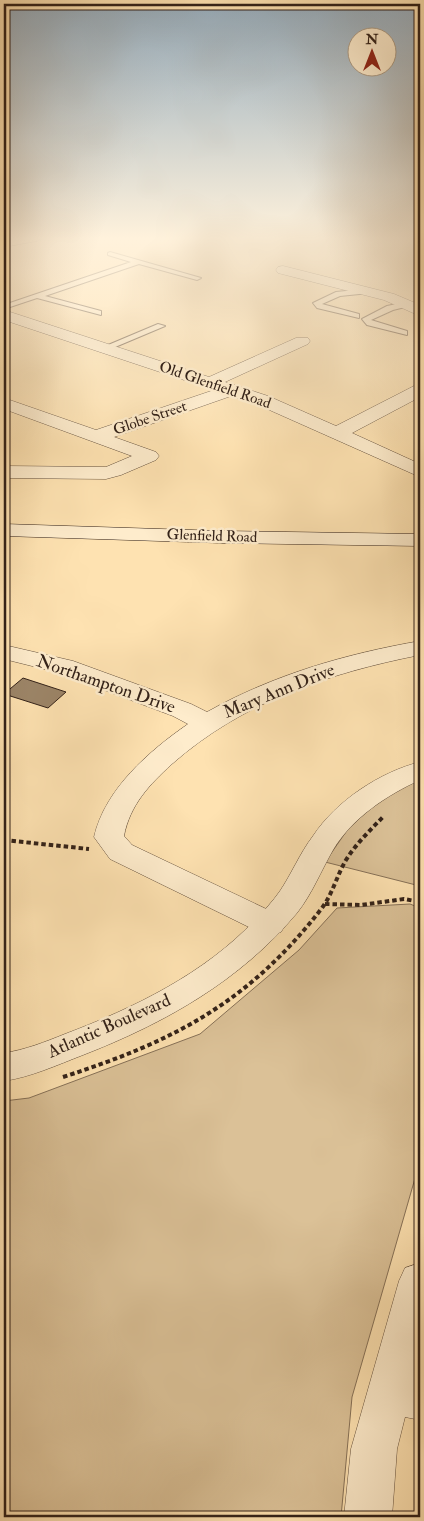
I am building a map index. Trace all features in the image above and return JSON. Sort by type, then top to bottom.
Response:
[{"type":"street","name":"Old Glenfield Road","points":[[4,315],[262,400],[420,471]]},
{"type":"street","points":[[209,383],[302,341]]},
{"type":"street","name":"Globe Street","points":[[97,436],[231,390]]},
{"type":"street","points":[[338,433],[420,390]]},
{"type":"street","points":[[4,403],[149,456],[114,472],[106,473],[4,472]]},
{"type":"street","name":"Glenfield Road","points":[[4,522],[420,528]]},
{"type":"street","name":"Glenfield Road","points":[[4,530],[420,540]]},
{"type":"street","name":"Mary Ann Drive","points":[[114,844],[109,836],[110,825],[115,812],[132,787],[169,752],[206,723],[261,695],[311,676],[369,658],[420,648]]},
{"type":"street","name":"Northampton Drive","points":[[4,652],[64,666],[182,710],[206,723]]},
{"type":"street","name":"Atlantic Boulevard","points":[[4,1067],[18,1065],[90,1039],[158,1008],[217,972],[270,924],[288,902],[330,832],[358,805],[382,789],[420,770]]},
{"type":"street","points":[[114,844],[132,857],[270,924]]},
{"type":"street","points":[[368,1517],[374,1449],[405,1396],[420,1281]]},
{"type":"lane","points":[[80,308],[98,313]]},
{"type":"lane","points":[[327,308],[356,316]]},
{"type":"lane","points":[[390,308],[366,319],[370,323],[404,333]]},
{"type":"lane","points":[[105,348],[161,326]]},
{"type":"path","points":[[4,840],[97,850],[114,844]]},
{"type":"path","points":[[325,904],[355,906],[381,900],[414,899],[420,902]]},
{"type":"shaded area","points":[[420,778],[420,886],[325,862],[348,829],[386,794]]},
{"type":"shaded area","points":[[410,904],[420,908],[420,1161],[352,1397],[341,1517],[4,1517],[4,1101],[29,1098],[200,1034],[299,950],[337,908]]},
{"type":"building","points":[[23,678],[66,692],[48,708],[4,694]]}]
